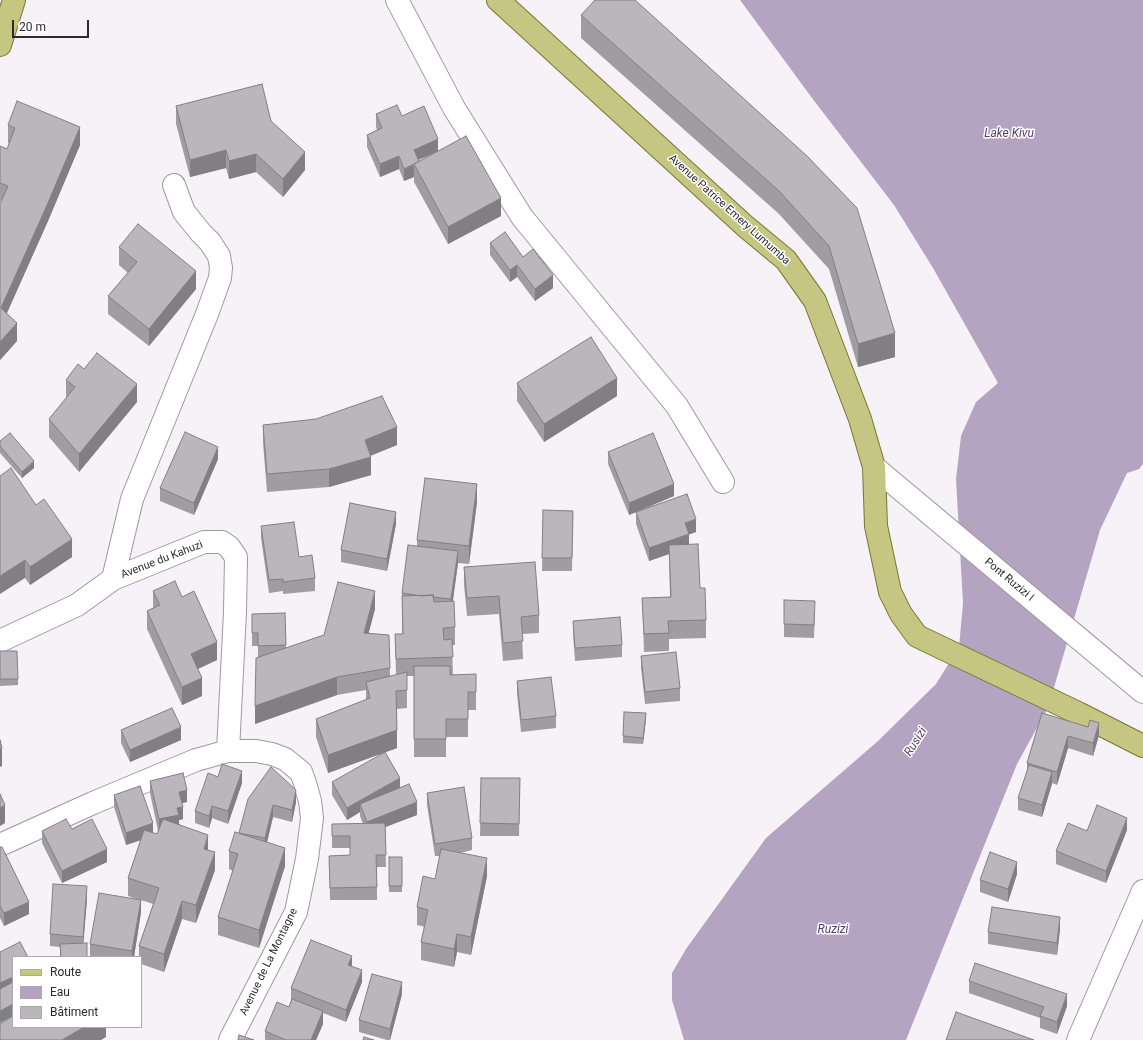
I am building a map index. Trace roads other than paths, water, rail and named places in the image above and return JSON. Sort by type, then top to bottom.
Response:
[{"type":"main road","points":[[0,45],[14,0]]},
{"type":"main road","name":"Avenue Patrice Emery Lumumba","points":[[498,0],[744,226],[786,260],[815,301],[860,420],[874,467],[876,526],[890,592],[901,614],[917,636],[1078,713],[1143,746]]},
{"type":"street","points":[[397,0],[454,108],[522,217],[677,406],[723,482]]},
{"type":"street","points":[[113,579],[132,499],[207,314],[220,278],[221,268],[219,256],[210,242],[184,212],[174,185]]},
{"type":"street","name":"Pont Ruzizi I","points":[[874,467],[1143,692]]},
{"type":"street","name":"Avenue du Kahuzi","points":[[0,641],[77,605],[113,579],[204,542],[222,542],[236,557],[236,612],[228,751]]},
{"type":"street","name":"Avenue de La Montagne","points":[[0,845],[92,803],[196,760],[228,751],[256,751],[272,754],[285,759],[301,772],[310,801],[312,818],[307,859],[296,912],[230,1040]]},
{"type":"street","points":[[1078,1040],[1143,891]]},
{"type":"water","points":[[740,0],[1143,0],[1143,464],[1139,469],[1127,473],[1100,530],[1048,708],[1017,764],[906,1040],[684,1040],[672,1000],[672,973],[686,949],[766,838],[878,741],[936,684],[959,647],[963,603],[956,479],[961,436],[976,402],[998,383],[933,268],[894,205],[812,98]]},
{"type":"water label","name":"Lake Kivu","points":[[1009,134]]},
{"type":"water label","name":"Rusizi","points":[[916,742]]},
{"type":"water label","name":"Ruzizi","points":[[833,930]]}]
